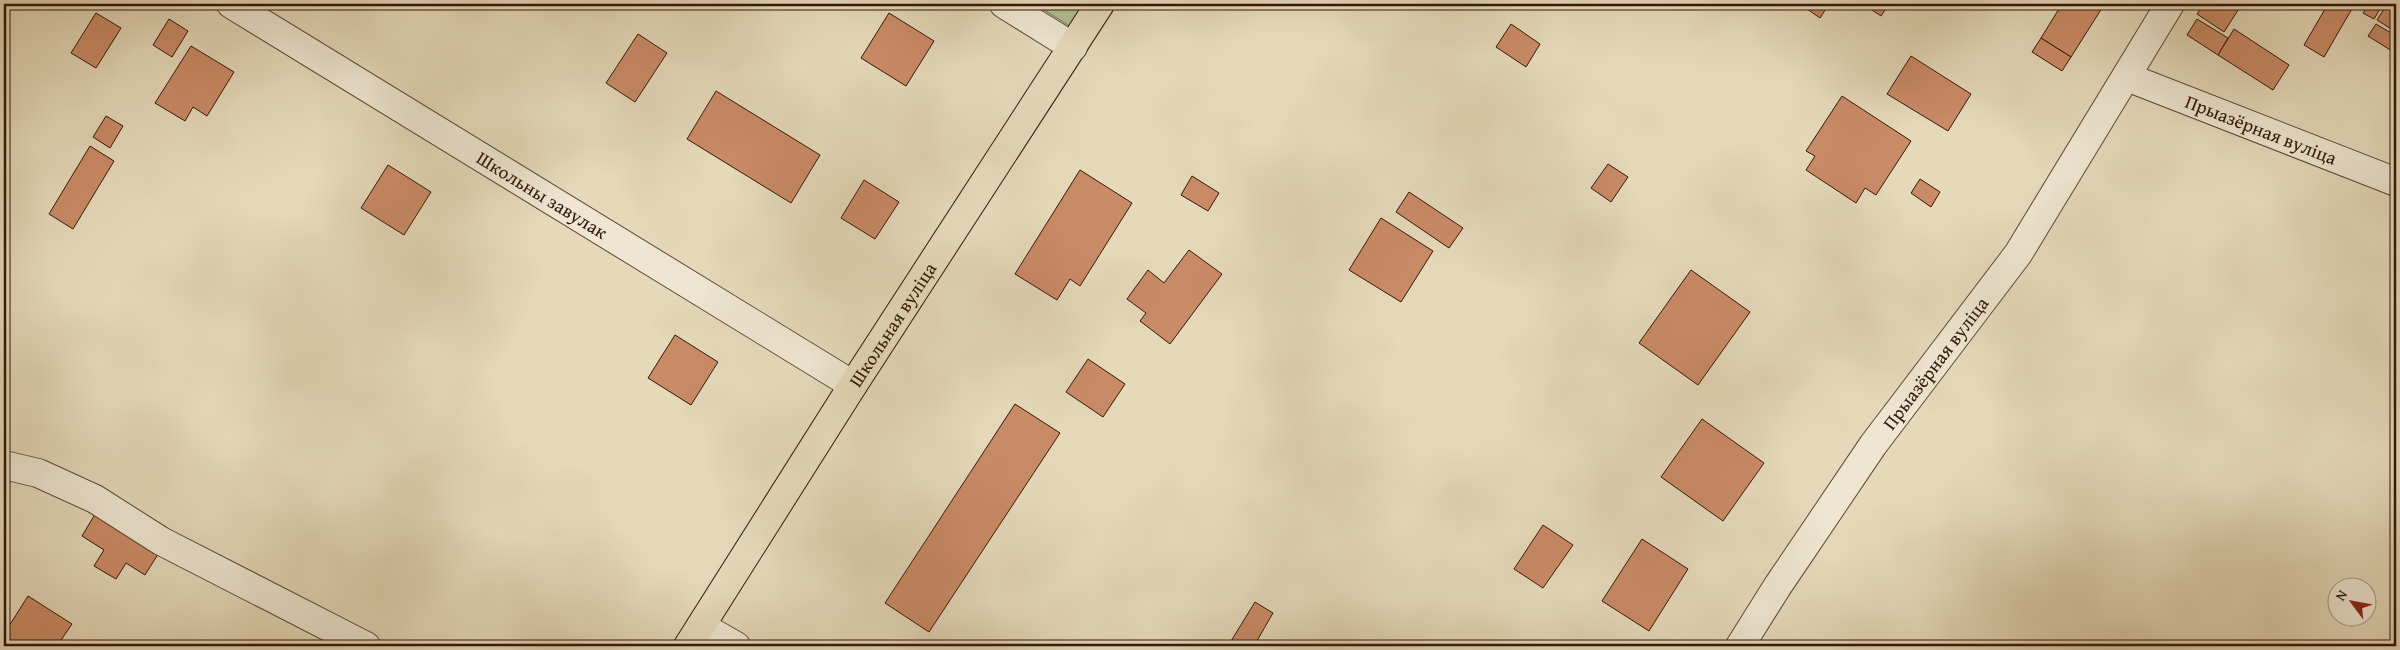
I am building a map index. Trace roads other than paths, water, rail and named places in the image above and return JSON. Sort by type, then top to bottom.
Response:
[{"type":"main road","name":"Школьная вуліца","points":[[695,636],[853,385],[1100,4]]},
{"type":"street","name":"Школьны завулак","points":[[232,4],[853,385]]},
{"type":"street","points":[[1004,4],[1073,47]]},
{"type":"street","name":"Прыазёрная вуліца","points":[[1740,646],[1777,587],[1873,445],[2018,254],[2170,4]]},
{"type":"street","name":"Прыазёрная вуліца","points":[[2127,77],[2396,182]]},
{"type":"street","points":[[4,465],[38,473],[95,499],[161,541],[366,646]]},
{"type":"street","points":[[695,636],[736,646]]}]
